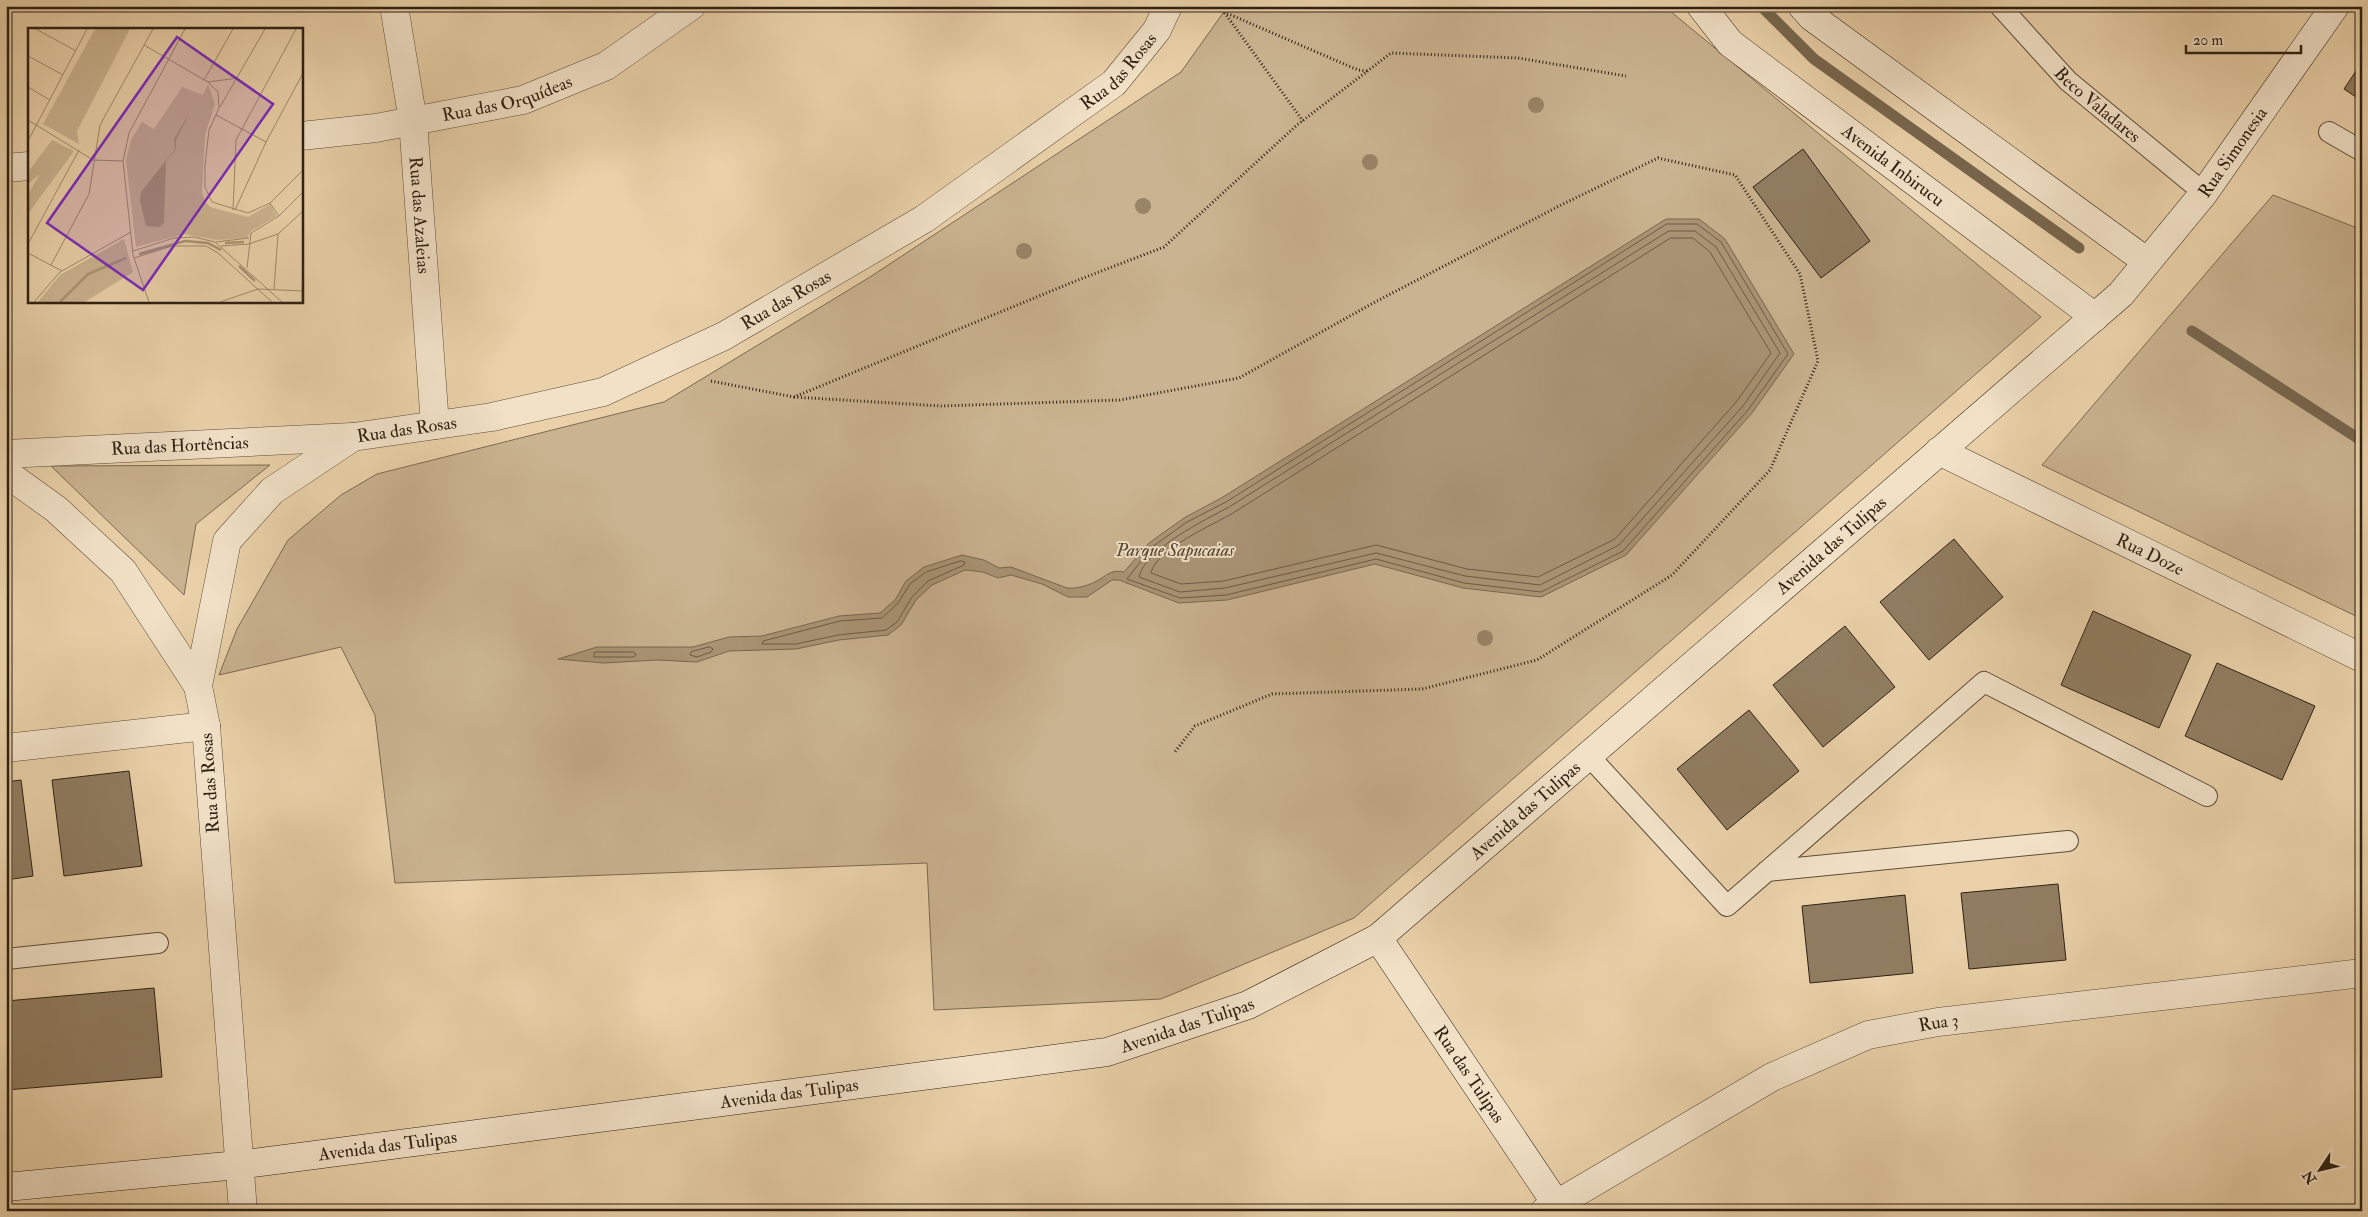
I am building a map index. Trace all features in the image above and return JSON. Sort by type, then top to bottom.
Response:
[{"type":"street","name":"Rua das Azaleias","points":[[394,6],[413,121],[435,425]]},
{"type":"street","name":"Rua das Orquídeas","points":[[302,136],[376,128],[523,100],[606,66],[691,6]]},
{"type":"street","name":"Rua das Rosas","points":[[243,1211],[206,726],[198,686],[227,541],[272,491],[353,437],[492,417],[603,392],[724,336],[924,219],[1114,84],[1157,30],[1168,6]]},
{"type":"street","name":"Avenida Inbirucu","points":[[1701,6],[1730,43],[2095,317]]},
{"type":"street","points":[[1802,6],[1812,17],[2146,262]]},
{"type":"street","name":"Rua Simonesia","points":[[2121,294],[2204,193],[2335,6]]},
{"type":"street","points":[[6,168],[28,166]]},
{"type":"street","name":"Avenida das Tulipas","points":[[6,1187],[238,1165],[1107,1052],[1248,1005],[1378,938],[2121,294]]},
{"type":"street","name":"Rua das Hortências","points":[[6,454],[353,437]]},
{"type":"street","name":"Rua Doze","points":[[1939,451],[2362,658]]},
{"type":"street","points":[[6,473],[56,509],[123,571],[198,686]]},
{"type":"street","points":[[6,748],[206,726]]},
{"type":"street","name":"Rua das Tulipas","points":[[1378,938],[1553,1209]]},
{"type":"street","name":"Rua 3","points":[[1553,1209],[1772,1076],[1868,1035],[1938,1022],[2362,973]]},
{"type":"lane","name":"Beco Valadares","points":[[2000,6],[2068,81],[2204,193]]},
{"type":"lane","points":[[2329,132],[2362,151]]},
{"type":"lane","points":[[1588,755],[1727,906],[1984,682],[2207,796]]},
{"type":"lane","points":[[1767,872],[2068,841]]},
{"type":"lane","points":[[6,959],[158,943]]},
{"type":"path","points":[[1223,6],[1224,12],[1303,121]]},
{"type":"path","points":[[1224,12],[1358,70],[1368,71]]},
{"type":"path","points":[[794,397],[1164,247],[1303,121],[1391,53],[1518,58],[1626,76]]},
{"type":"path","points":[[709,380],[794,397],[942,406],[1120,400],[1239,378],[1384,297],[1563,204],[1658,158],[1735,175],[1800,274],[1818,361],[1770,470],[1672,575],[1537,660],[1422,689],[1272,694],[1195,726],[1174,753]]},
{"type":"green space","name":"Parque Sapucaias","points":[[1228,6],[1664,6],[2041,317],[1354,918],[1161,999],[934,1010],[927,863],[395,883],[375,715],[341,647],[219,675],[237,629],[288,540],[341,495],[377,474],[664,402],[870,277],[1181,72]]},
{"type":"green space","points":[[2273,195],[2362,230],[2362,619],[2042,465]]},
{"type":"green space","points":[[270,465],[196,524],[184,595],[51,466]]},
{"type":"water","points":[[1666,219],[1699,219],[1725,239],[1794,354],[1752,413],[1626,555],[1541,597],[1463,588],[1375,564],[1227,600],[1179,603],[1119,580],[1112,580],[1087,597],[1068,597],[1042,584],[1011,575],[998,578],[983,572],[965,570],[932,585],[916,600],[901,625],[888,635],[839,640],[796,649],[729,651],[697,662],[657,660],[604,663],[558,659],[597,647],[693,647],[729,637],[762,636],[839,616],[880,613],[895,600],[906,581],[924,567],[962,555],[984,560],[999,568],[1011,567],[1067,588],[1088,585],[1112,572],[1124,572],[1149,543],[1184,518],[1223,497]]},
{"type":"building","points":[[2362,62],[2362,101],[2344,89]]},
{"type":"building","points":[[1803,149],[1870,241],[1821,278],[1753,187]]},
{"type":"building","points":[[1954,539],[2003,597],[1929,660],[1880,602]]},
{"type":"building","points":[[2093,611],[2191,655],[2159,728],[2061,685]]},
{"type":"building","points":[[1845,626],[1895,687],[1823,747],[1773,685]]},
{"type":"building","points":[[2217,663],[2315,706],[2282,780],[2185,736]]},
{"type":"building","points":[[1749,710],[1799,771],[1727,830],[1677,769]]},
{"type":"building","points":[[129,771],[142,866],[64,876],[52,780]]},
{"type":"building","points":[[21,780],[33,876],[6,880],[6,782]]},
{"type":"building","points":[[2058,884],[2066,960],[1969,969],[1961,893]]},
{"type":"building","points":[[1905,895],[1913,973],[1810,983],[1802,906]]},
{"type":"building","points":[[154,988],[162,1077],[6,1090],[6,1001]]},
{"type":"waterway","points":[[1761,6],[1814,59],[2079,248]]},
{"type":"waterway","points":[[2192,331],[2362,441]]}]
